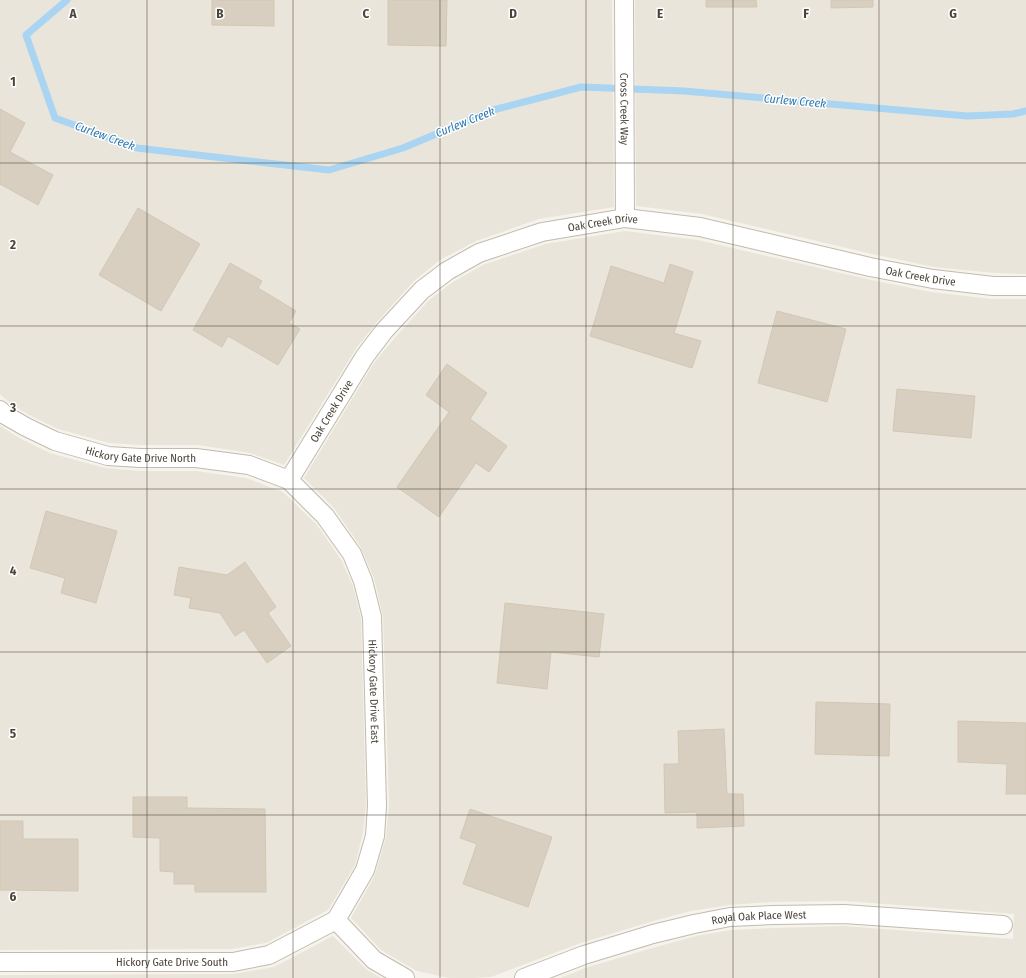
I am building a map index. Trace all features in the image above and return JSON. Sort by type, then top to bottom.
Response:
[{"type":"street","name":"Cross Creek Way","points":[[624,0],[623,56],[625,218]]},
{"type":"street","name":"Oak Creek Drive","points":[[289,480],[365,356],[384,331],[422,290],[447,271],[479,253],[542,232],[625,218],[700,227],[870,267],[932,279],[993,286],[1026,286]]},
{"type":"street","name":"Hickory Gate Drive North","points":[[0,410],[26,427],[55,441],[108,456],[140,458],[196,458],[249,465],[289,480]]},
{"type":"street","name":"Hickory Gate Drive East","points":[[289,480],[325,516],[352,554],[363,581],[372,616],[377,806],[375,836],[365,870],[336,920]]},
{"type":"street","name":"Royal Oak Place West","points":[[524,978],[584,955],[653,934],[730,917],[844,914],[1003,925]]},
{"type":"street","name":"Hickory Gate Drive South","points":[[0,962],[233,962],[269,955],[336,920]]},
{"type":"street","points":[[336,920],[374,960],[405,978]]},
{"type":"shaded area","points":[[0,0],[612,0],[614,207],[539,219],[476,241],[440,260],[414,281],[377,322],[357,347],[284,465],[250,453],[198,445],[141,445],[109,443],[58,429],[31,416],[11,404],[0,394]]},
{"type":"shaded area","points":[[635,0],[1026,0],[1026,274],[994,273],[934,267],[702,214],[636,206]]},
{"type":"shaded area","points":[[625,231],[698,240],[867,279],[931,292],[992,299],[1026,299],[1026,978],[560,978],[588,967],[656,947],[696,936],[731,930],[844,926],[1013,939],[1014,914],[845,901],[773,902],[729,905],[691,911],[650,922],[581,943],[491,977],[474,978],[449,978],[417,971],[381,950],[351,918],[374,877],[386,837],[389,805],[383,616],[374,578],[360,546],[334,508],[304,478],[374,363],[429,300],[453,282],[483,265],[545,244]]},
{"type":"shaded area","points":[[0,426],[21,439],[50,453],[105,468],[140,471],[196,471],[246,478],[283,492],[317,525],[342,561],[353,586],[361,618],[366,805],[363,833],[355,865],[328,910],[266,943],[232,949],[0,950]]},
{"type":"shaded area","points":[[333,936],[367,970],[381,978],[0,978],[0,975],[233,974],[274,967]]},
{"type":"building","points":[[212,0],[274,0],[274,26],[212,25]]},
{"type":"building","points":[[388,0],[447,0],[446,46],[388,45]]},
{"type":"building","points":[[706,0],[756,0],[757,7],[706,7]]},
{"type":"building","points":[[831,0],[873,0],[873,7],[831,8]]},
{"type":"building","points":[[0,109],[25,123],[10,152],[53,175],[38,205],[0,184]]},
{"type":"building","points":[[138,208],[200,244],[161,311],[99,275]]},
{"type":"building","points":[[230,263],[262,281],[258,288],[296,311],[289,323],[300,329],[278,365],[228,336],[222,347],[193,330]]},
{"type":"building","points":[[670,264],[693,272],[674,333],[701,341],[692,368],[590,336],[611,266],[664,283]]},
{"type":"building","points":[[777,311],[846,329],[827,402],[758,383]]},
{"type":"building","points":[[447,364],[487,393],[470,419],[507,446],[489,472],[476,463],[439,517],[397,487],[449,412],[426,395]]},
{"type":"building","points":[[897,389],[975,396],[971,438],[893,431]]},
{"type":"building","points":[[46,511],[117,531],[96,603],[61,593],[65,578],[30,568]]},
{"type":"building","points":[[245,562],[276,607],[268,613],[291,646],[267,663],[244,630],[235,636],[220,613],[189,608],[191,598],[174,595],[179,567],[227,575]]},
{"type":"building","points":[[505,603],[604,614],[599,657],[551,652],[547,689],[497,683]]},
{"type":"building","points":[[816,702],[890,704],[889,756],[815,754]]},
{"type":"building","points":[[958,721],[1026,723],[1026,794],[1006,794],[1007,764],[958,762]]},
{"type":"building","points":[[724,729],[727,794],[743,794],[744,826],[697,828],[697,812],[665,813],[664,764],[679,764],[678,731]]},
{"type":"building","points":[[133,797],[187,797],[187,808],[265,809],[266,892],[195,892],[195,884],[174,884],[174,872],[160,871],[160,838],[133,837]]},
{"type":"building","points":[[470,809],[552,837],[528,907],[463,884],[477,844],[460,838]]},
{"type":"building","points":[[0,821],[23,821],[23,839],[78,839],[78,891],[0,890]]},
{"type":"waterway","name":"Curlew Creek","points":[[67,0],[26,35],[55,118],[137,148],[249,161],[329,170],[403,148],[493,110],[581,87],[684,91],[967,116],[1013,114],[1026,111]]}]
